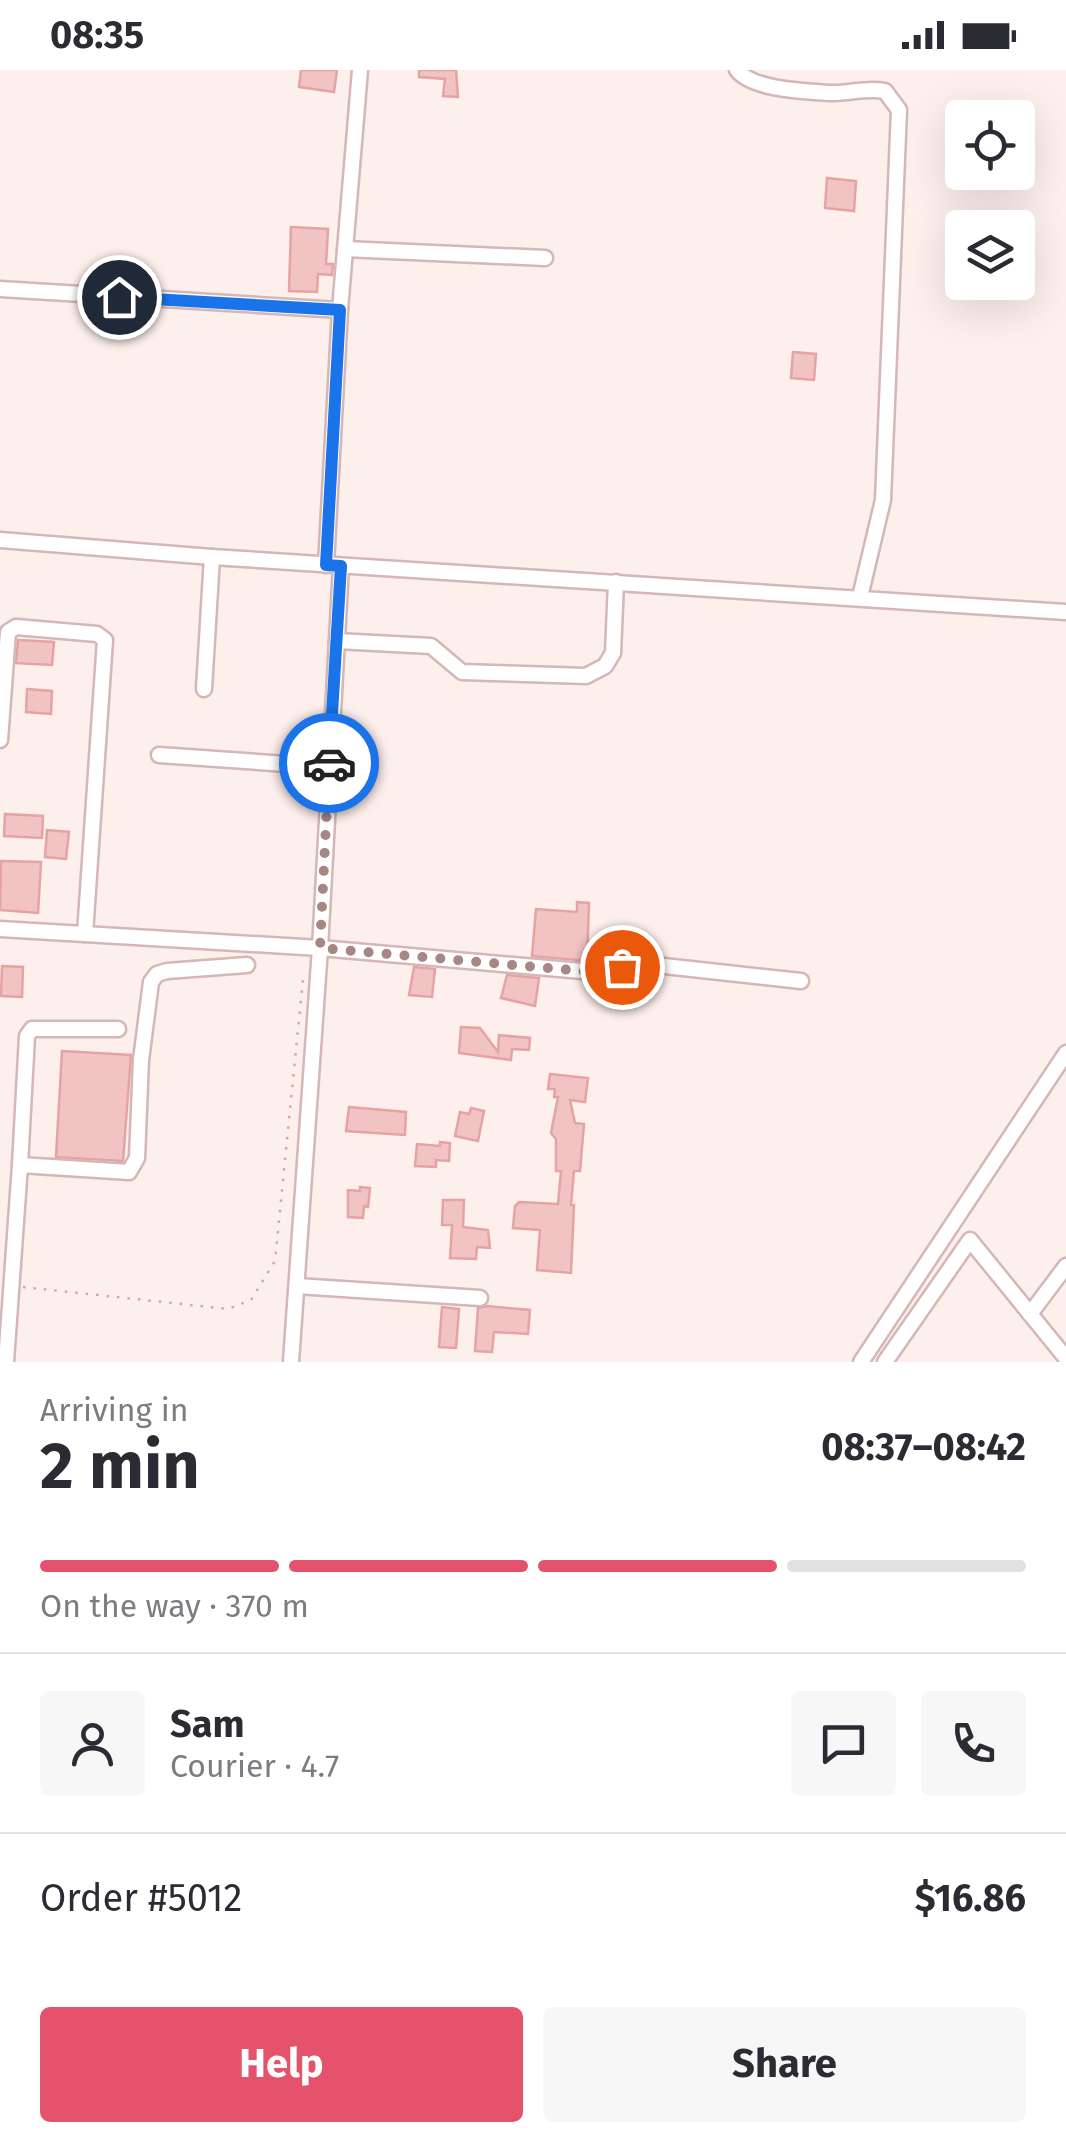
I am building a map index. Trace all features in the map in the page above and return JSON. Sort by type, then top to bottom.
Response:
[{"type":"street","points":[[292,1362],[337,641],[334,566],[340,310],[360,70]]},
{"type":"street","points":[[737,70],[750,81],[816,91],[885,91],[899,110],[883,500],[860,596]]},
{"type":"street","points":[[345,250],[545,258]]},
{"type":"street","points":[[0,289],[340,310]]},
{"type":"street","points":[[0,540],[212,558],[1066,612]]},
{"type":"street","points":[[204,688],[212,558]]},
{"type":"street","points":[[337,641],[431,646],[462,672],[586,676],[605,666],[613,653],[616,582]]},
{"type":"street","points":[[0,740],[8,632],[16,627],[97,634],[105,640],[85,934]]},
{"type":"street","points":[[159,755],[329,767]]},
{"type":"street","points":[[0,929],[320,948],[593,972],[636,963],[801,981]]},
{"type":"street","points":[[20,1166],[129,1172],[137,1158],[141,1060],[151,982],[166,971],[247,965]]},
{"type":"street","points":[[6,1362],[27,1036],[32,1029],[118,1029]]},
{"type":"street","points":[[861,1362],[923,1264],[1062,1068],[1066,1053]]},
{"type":"street","points":[[885,1362],[966,1242],[974,1242],[990,1260],[1066,1358]]},
{"type":"street","points":[[1030,1314],[1066,1266]]},
{"type":"street","points":[[297,1286],[480,1298]]},
{"type":"path","points":[[12,1285],[228,1309],[251,1300],[274,1262],[303,979]]},
{"type":"building","points":[[301,70],[337,70],[334,92],[299,87]]},
{"type":"building","points":[[419,70],[456,70],[458,97],[443,96],[445,79],[419,77]]},
{"type":"building","points":[[827,178],[856,181],[854,211],[825,208]]},
{"type":"building","points":[[291,227],[328,229],[326,264],[333,264],[332,275],[318,274],[317,292],[289,291]]},
{"type":"building","points":[[793,352],[816,354],[814,380],[791,378]]},
{"type":"building","points":[[18,640],[54,642],[52,665],[16,663]]},
{"type":"building","points":[[27,689],[52,691],[51,714],[26,712]]},
{"type":"building","points":[[5,814],[43,816],[42,838],[4,836]]},
{"type":"building","points":[[47,830],[69,832],[66,859],[45,857]]},
{"type":"building","points":[[1,861],[41,862],[38,913],[0,910]]},
{"type":"building","points":[[577,902],[589,903],[587,961],[532,956],[536,909],[577,912]]},
{"type":"building","points":[[2,966],[23,967],[22,997],[1,996]]},
{"type":"building","points":[[414,967],[435,969],[432,997],[409,995]]},
{"type":"building","points":[[507,975],[539,978],[535,1006],[501,998]]},
{"type":"building","points":[[461,1027],[480,1028],[498,1052],[499,1035],[530,1038],[529,1050],[512,1049],[511,1060],[459,1053]]},
{"type":"building","points":[[62,1051],[131,1055],[123,1161],[56,1157]]},
{"type":"building","points":[[550,1074],[588,1078],[585,1102],[570,1100],[575,1123],[584,1124],[580,1171],[574,1171],[571,1205],[571,1273],[537,1270],[540,1230],[513,1228],[519,1202],[558,1204],[561,1171],[556,1171],[556,1139],[551,1133],[558,1097],[554,1097],[555,1089],[548,1089]]},
{"type":"building","points":[[349,1107],[406,1112],[405,1135],[346,1131]]},
{"type":"building","points":[[471,1108],[484,1111],[478,1141],[455,1136],[460,1112],[469,1114]]},
{"type":"building","points":[[440,1142],[450,1143],[449,1161],[436,1160],[436,1167],[415,1166],[417,1144],[440,1146]]},
{"type":"building","points":[[360,1187],[370,1188],[368,1207],[364,1206],[363,1218],[348,1217],[348,1190],[360,1191]]},
{"type":"building","points":[[443,1200],[464,1200],[463,1227],[488,1230],[490,1248],[477,1247],[476,1259],[450,1258],[452,1225],[442,1225]]},
{"type":"building","points":[[442,1307],[459,1309],[456,1348],[439,1347]]},
{"type":"building","points":[[478,1308],[530,1310],[528,1334],[494,1332],[492,1352],[475,1351]]},
{"type":"way so far","points":[[329,763],[320,948],[593,972],[622,967]]},
{"type":"route","points":[[119,297],[340,310],[326,565],[341,566],[329,763]]}]
